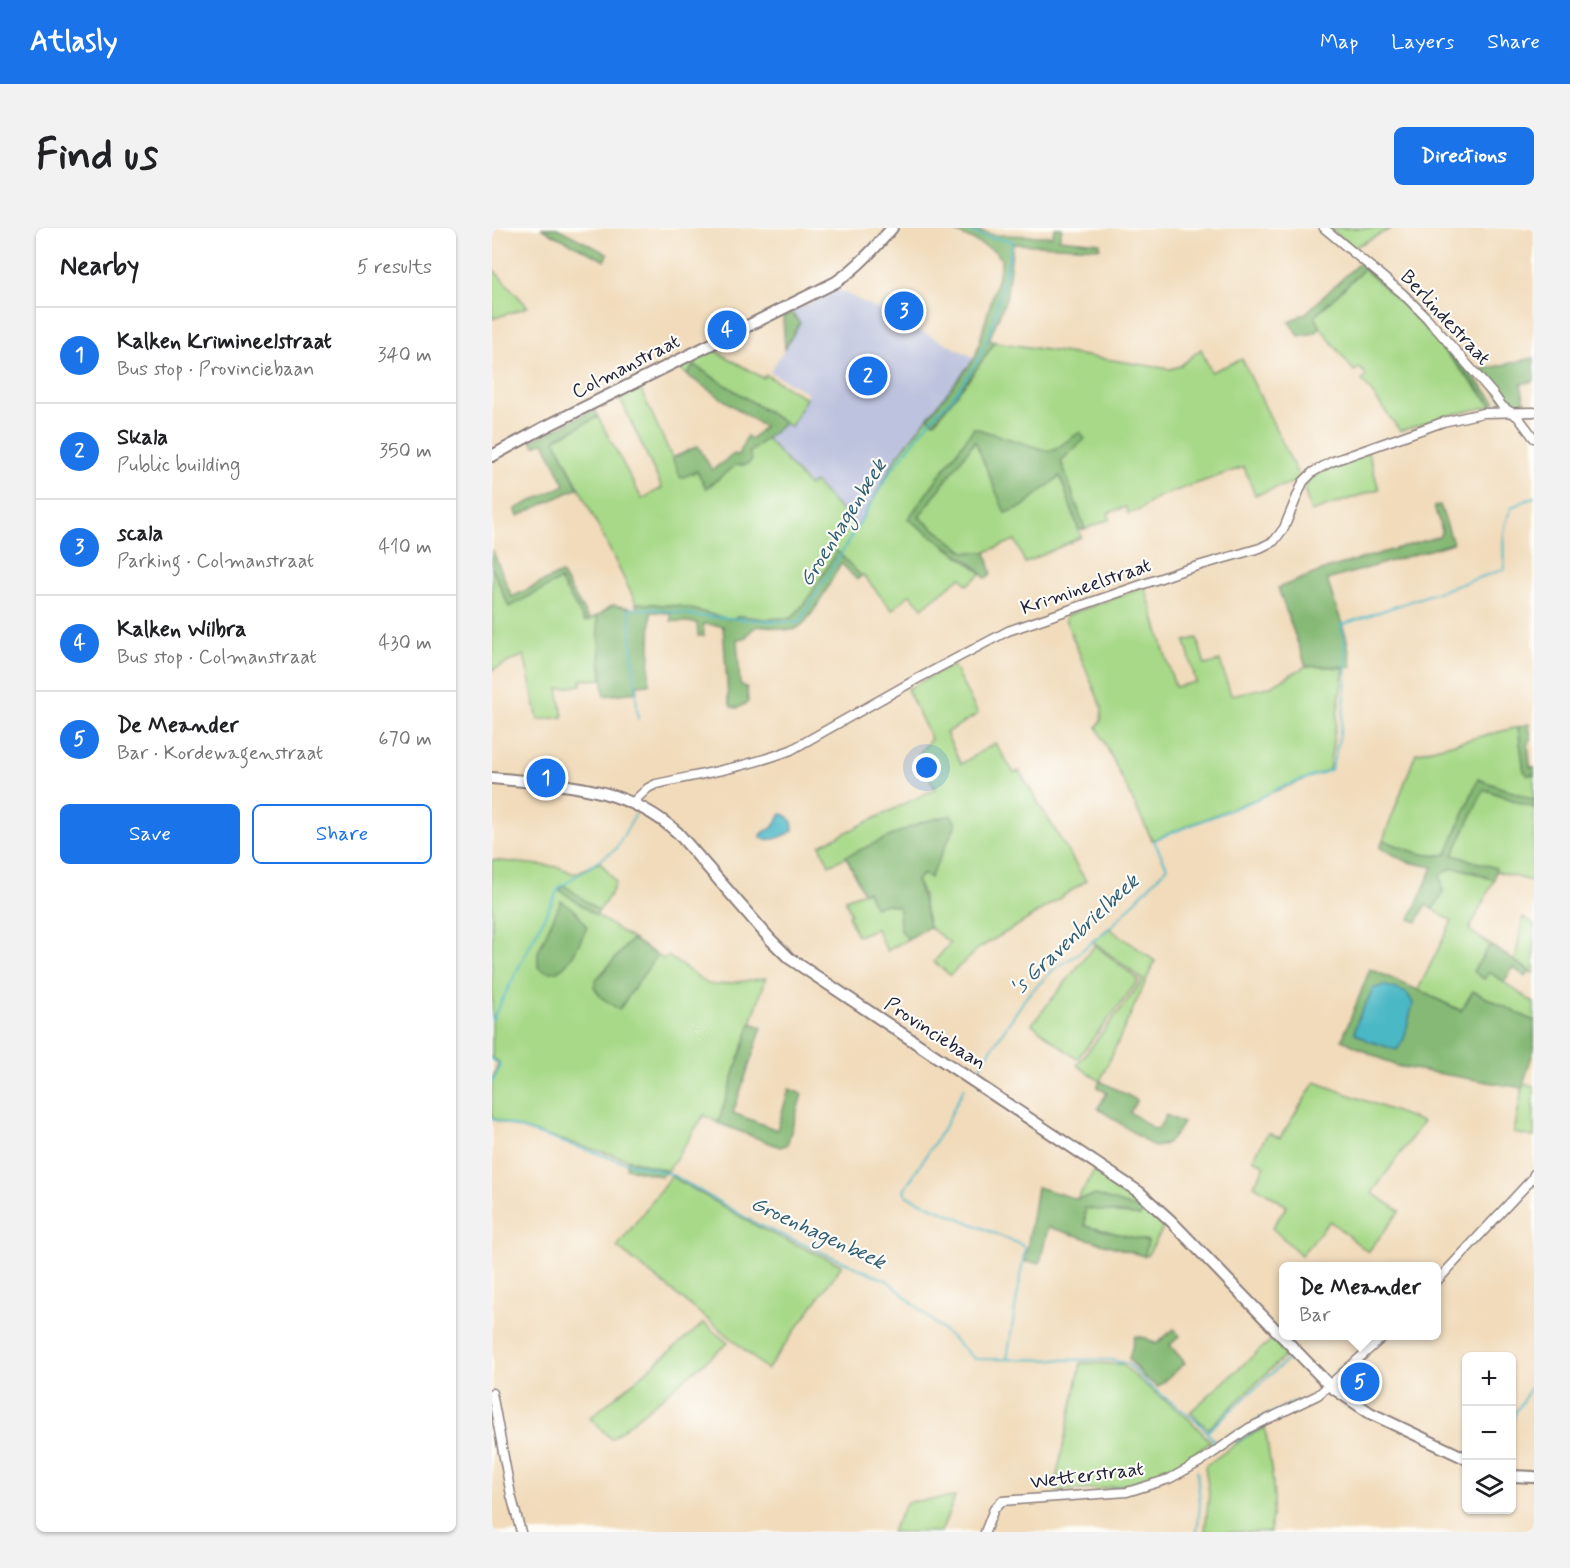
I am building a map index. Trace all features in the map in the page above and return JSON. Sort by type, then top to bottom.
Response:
[{"type":"main road","name":"Colmanstraat","points":[[492,456],[545,427],[836,282],[875,248],[892,228]]},
{"type":"main road","name":"Provinciebaan","points":[[492,778],[595,790],[633,802],[664,820],[678,833],[770,939],[798,964],[1108,1170],[1157,1207],[1279,1333]]},
{"type":"main road","name":"Provinciebaan","points":[[1286,1340],[1330,1386],[1370,1413],[1462,1457]]},
{"type":"main road","points":[[1516,1476],[1534,1477]]},
{"type":"street","name":"Berlindestraat","points":[[1324,228],[1402,293],[1433,325],[1502,406],[1518,417],[1534,438]]},
{"type":"street","name":"Krimineelstraat","points":[[633,802],[656,784],[726,770],[791,750],[1008,631],[1184,570],[1260,548],[1274,541],[1284,528],[1303,482],[1313,472],[1331,462],[1443,422],[1483,413],[1534,412]]},
{"type":"street","points":[[1441,1278],[1532,1179],[1534,1174]]},
{"type":"street","points":[[1330,1386],[1379,1340]]},
{"type":"street","name":"Wetterstraat","points":[[985,1532],[994,1509],[1002,1501],[1127,1492],[1169,1479],[1200,1462],[1249,1428],[1318,1395],[1330,1386]]},
{"type":"street","points":[[492,1393],[511,1496],[521,1532]]},
{"type":"shaded area","points":[[837,289],[975,358],[896,458],[857,527],[814,482],[810,486],[766,438],[785,423],[791,427],[808,393],[770,372],[800,324],[791,312]]},
{"type":"green space","points":[[541,228],[557,228],[608,254],[605,261]]},
{"type":"green space","points":[[948,228],[967,228],[994,235],[1052,236],[1055,228],[1062,228],[1059,239],[1100,243],[1100,248],[1013,244],[1006,299],[989,340],[995,342],[934,422],[928,417],[975,358],[1001,266],[1001,259],[995,251]]},
{"type":"green space","points":[[1330,228],[1392,228],[1353,248]]},
{"type":"green space","points":[[1359,263],[1402,296],[1496,402],[1492,404],[1408,309],[1364,269],[1315,316],[1320,327],[1315,333],[1299,336],[1289,322],[1306,313]]},
{"type":"green space","points":[[492,268],[528,307],[492,319]]},
{"type":"green space","points":[[1364,269],[1408,309],[1492,406],[1455,414],[1400,431],[1362,380],[1367,376],[1360,368],[1354,371],[1320,327],[1315,316]]},
{"type":"green space","points":[[791,312],[800,323],[785,348],[783,317]]},
{"type":"green space","points":[[995,342],[1170,369],[1180,366],[1201,349],[1211,372],[1242,359],[1298,475],[1298,481],[1255,495],[1244,467],[1158,497],[1139,510],[1128,514],[1126,507],[1108,513],[1110,519],[1085,529],[1061,461],[1084,439],[1080,433],[1054,450],[1048,451],[974,428],[908,519],[982,573],[967,585],[961,577],[922,608],[910,594],[892,610],[863,575],[861,576],[837,551],[808,599],[792,618],[763,619],[742,616],[729,619],[679,606],[636,603],[555,439],[598,417],[642,499],[662,488],[620,398],[640,388],[681,477],[697,470],[707,488],[736,464],[745,465],[749,453],[766,438],[809,486],[814,482],[857,527],[896,458],[928,417],[935,422]]},
{"type":"green space","points":[[714,350],[763,378],[766,375],[806,398],[791,427],[694,365],[687,375],[679,368]]},
{"type":"green space","points":[[1534,358],[1534,381],[1521,384],[1526,408],[1509,409],[1479,370]]},
{"type":"green space","points":[[694,365],[785,423],[749,453],[752,459],[749,463],[736,465],[706,488],[697,471],[681,478],[672,458],[698,446],[712,470],[734,454],[738,455],[747,436],[751,439],[764,427],[687,375]]},
{"type":"green space","points":[[595,409],[598,417],[555,439],[578,488],[518,516],[515,509],[565,485],[544,442],[535,446],[531,441]]},
{"type":"green space","points":[[974,428],[1048,451],[1054,450],[1080,432],[1085,439],[1061,461],[1085,529],[1079,530],[1060,476],[1022,507],[1005,513],[975,441],[919,517],[965,552],[986,552],[991,572],[989,577],[985,578],[975,566],[908,519]]},
{"type":"green space","points":[[975,440],[1022,506],[1060,475],[1081,537],[1025,563],[1015,540],[986,552],[965,552],[919,517]]},
{"type":"green space","points":[[1368,452],[1379,489],[1311,512],[1304,489],[1309,481],[1332,465]]},
{"type":"green space","points":[[1440,505],[1453,543],[1327,580],[1346,636],[1352,667],[1306,666],[1278,588],[1329,568],[1440,536],[1442,530],[1434,507]]},
{"type":"green space","points":[[492,549],[512,597],[561,573],[589,620],[585,622],[560,580],[509,607],[492,567]]},
{"type":"green space","points":[[837,551],[861,576],[857,580],[841,563],[815,609],[796,629],[786,630],[759,626],[745,638],[737,639],[740,684],[747,688],[748,702],[738,708],[731,707],[728,697],[723,626],[703,624],[704,636],[698,636],[697,623],[671,621],[671,613],[651,612],[649,684],[637,685],[637,692],[604,696],[597,616],[613,605],[637,609],[636,603],[679,606],[729,619],[742,616],[763,619],[792,618],[808,599]]},
{"type":"green space","points":[[492,567],[509,607],[560,580],[585,622],[597,616],[602,679],[581,680],[581,685],[558,689],[563,717],[538,720],[524,655],[492,670]]},
{"type":"green space","points":[[1145,587],[1175,687],[1196,682],[1185,641],[1197,638],[1205,665],[1220,661],[1231,695],[1269,687],[1306,666],[1344,668],[1329,770],[1152,840],[1097,727],[1101,721],[1102,708],[1065,619],[1068,615]]},
{"type":"green space","points":[[953,665],[978,714],[946,733],[961,764],[995,743],[1014,773],[1019,771],[1086,881],[979,948],[950,975],[934,962],[950,943],[929,927],[923,906],[923,894],[916,881],[923,874],[930,877],[956,824],[922,822],[829,865],[820,845],[935,789],[918,755],[931,739],[907,689]]},
{"type":"green space","points":[[1529,724],[1530,767],[1534,767],[1534,774],[1528,775],[1524,771],[1518,727]]},
{"type":"green space","points":[[1518,727],[1524,771],[1528,775],[1534,774],[1534,800],[1478,779],[1447,854],[1423,854],[1383,840],[1416,753]]},
{"type":"green space","points":[[1478,779],[1534,800],[1534,808],[1484,789],[1453,855],[1496,868],[1494,880],[1458,868],[1445,871],[1440,876],[1443,890],[1439,901],[1432,909],[1426,905],[1417,922],[1410,919],[1433,867],[1408,862],[1380,848],[1383,840],[1423,854],[1447,854]]},
{"type":"green space","points":[[1484,789],[1534,808],[1534,882],[1495,871],[1495,868],[1453,855]]},
{"type":"green space","points":[[951,815],[956,824],[930,878],[923,874],[916,881],[929,927],[908,939],[900,929],[899,907],[887,904],[874,907],[867,891],[863,892],[846,856],[922,822]]},
{"type":"green space","points":[[492,860],[559,867],[574,874],[600,862],[616,882],[599,911],[564,885],[560,890],[632,939],[597,979],[619,1009],[657,955],[664,959],[668,956],[708,984],[717,985],[766,978],[718,1123],[704,1115],[668,1171],[492,1118],[492,1080],[499,1062],[492,1058]]},
{"type":"green space","points":[[1456,867],[1494,880],[1469,930],[1490,945],[1474,971],[1489,972],[1534,1003],[1534,1021],[1474,992],[1462,1011],[1418,990],[1452,921],[1432,909],[1442,894],[1440,876],[1442,872]]},
{"type":"green space","points":[[564,885],[599,911],[595,915],[560,890]]},
{"type":"green space","points":[[867,891],[888,904],[899,907],[900,929],[908,939],[887,951],[876,929],[857,936],[848,915],[851,914],[845,899]]},
{"type":"green space","points":[[561,901],[575,910],[587,927],[569,961],[555,972],[547,972],[538,967],[538,952]]},
{"type":"green space","points":[[1523,917],[1534,924],[1534,974],[1515,961]]},
{"type":"green space","points":[[1109,928],[1155,961],[1100,1081],[1077,1065],[1143,980],[1092,941]]},
{"type":"green space","points":[[632,939],[657,955],[619,1010],[601,997],[594,987],[597,979]]},
{"type":"green space","points":[[1095,945],[1139,980],[1077,1059],[1032,1024]]},
{"type":"green space","points":[[1490,945],[1530,971],[1526,977],[1513,968],[1504,982],[1489,972],[1484,979],[1473,971]]},
{"type":"green space","points":[[1370,969],[1461,1011],[1473,991],[1534,1021],[1534,1049],[1522,1088],[1396,1066],[1342,1040]]},
{"type":"green space","points":[[751,1023],[762,1027],[733,1113],[777,1130],[789,1089],[802,1094],[787,1145],[780,1147],[718,1123]]},
{"type":"green space","points":[[1100,1081],[1137,1100],[1130,1112],[1154,1129],[1159,1128],[1166,1115],[1183,1123],[1168,1142],[1154,1147],[1098,1108],[1107,1093],[1097,1087]]},
{"type":"green space","points":[[1315,1082],[1423,1122],[1372,1193],[1400,1211],[1368,1252],[1330,1221],[1301,1255],[1272,1228],[1287,1206],[1254,1185],[1265,1166],[1253,1159],[1268,1133],[1280,1138]]},
{"type":"green space","points":[[1523,1084],[1534,1087],[1534,1137],[1514,1133]]},
{"type":"green space","points":[[628,1160],[668,1171],[661,1176],[626,1168]]},
{"type":"green space","points":[[1094,1171],[1142,1205],[1165,1225],[1147,1256],[1144,1256],[1148,1241],[1085,1226],[1085,1208],[1140,1216],[1077,1199]]},
{"type":"green space","points":[[671,1176],[762,1229],[842,1265],[767,1370],[731,1338],[617,1247]]},
{"type":"green space","points":[[1037,1187],[1077,1199],[1096,1195],[1142,1210],[1143,1213],[1140,1216],[1085,1208],[1085,1226],[1148,1241],[1144,1256],[1048,1227],[1040,1263],[1025,1262]]},
{"type":"green space","points":[[704,1323],[728,1343],[611,1439],[590,1418]]},
{"type":"green space","points":[[1174,1329],[1180,1336],[1170,1345],[1185,1363],[1158,1387],[1144,1377],[1129,1359],[1135,1336],[1146,1338],[1156,1344]]},
{"type":"green space","points":[[1272,1339],[1286,1355],[1208,1429],[1190,1412]]},
{"type":"green space","points":[[1081,1363],[1122,1364],[1188,1418],[1211,1442],[1190,1456],[1189,1462],[1155,1478],[1099,1489],[1056,1491],[1055,1484]]},
{"type":"green space","points":[[1265,1427],[1274,1500],[1270,1532],[1205,1532],[1209,1493],[1205,1466],[1246,1437]]},
{"type":"green space","points":[[955,1497],[941,1532],[891,1532],[907,1502]]},
{"type":"water","points":[[781,814],[790,819],[793,830],[775,839],[761,837],[762,833],[772,828]]},
{"type":"water","points":[[1384,985],[1407,993],[1413,1003],[1404,1039],[1397,1050],[1369,1041],[1355,1033],[1357,1021],[1372,989]]},
{"type":"waterway","name":"Groenhagenbeek","points":[[638,719],[629,609],[655,609],[699,616],[799,623],[892,469],[935,415],[952,398],[976,364],[994,319],[1013,241],[986,237],[960,228]]},
{"type":"waterway","name":"'s Gravenbrielbeek","points":[[978,1069],[1027,996],[1053,970],[1075,956],[1113,925],[1167,867],[1154,841],[1156,839],[1260,798],[1279,788],[1331,770],[1345,698],[1344,642],[1341,625],[1505,569],[1504,538],[1509,514],[1512,507],[1534,497]]},
{"type":"waterway","name":"Groenhagenbeek","points":[[492,1020],[559,888],[616,849],[635,815]]},
{"type":"waterway","name":"Groenhagenbeek","points":[[492,1059],[500,1065],[492,1082]]},
{"type":"waterway","name":"'s Gravenbrielbeek","points":[[964,1088],[945,1126],[904,1190],[907,1196],[1025,1248],[1007,1359]]},
{"type":"waterway","name":"Groenhagenbeek","points":[[492,1119],[617,1160],[668,1173]]},
{"type":"waterway","name":"Groenhagenbeek","points":[[669,1174],[759,1225],[888,1281],[975,1359],[1112,1360],[1128,1364],[1151,1387],[1198,1422],[1216,1443],[1193,1459],[1194,1461]]},
{"type":"waterway","points":[[1208,1431],[1288,1359]]},
{"type":"waterway","points":[[1516,1412],[1534,1382]]},
{"type":"waterway","points":[[1253,1422],[1297,1401]]},
{"type":"waterway","points":[[1236,1442],[1268,1423]]},
{"type":"waterway","points":[[1217,1443],[1240,1429]]},
{"type":"waterway","name":"'s Gravenbrielbeek","points":[[1197,1471],[1200,1504],[1197,1532]]},
{"type":"waterway","points":[[1112,1489],[1130,1487]]},
{"type":"place","name":"scala","points":[[904,311]]},
{"type":"place","name":"Kalken Wilbra","points":[[727,330]]},
{"type":"place","name":"Skala","points":[[868,376]]},
{"type":"place","name":"Kalken Krimineelstraat","points":[[546,778]]},
{"type":"place","name":"De Meander","points":[[1360,1382]]}]
